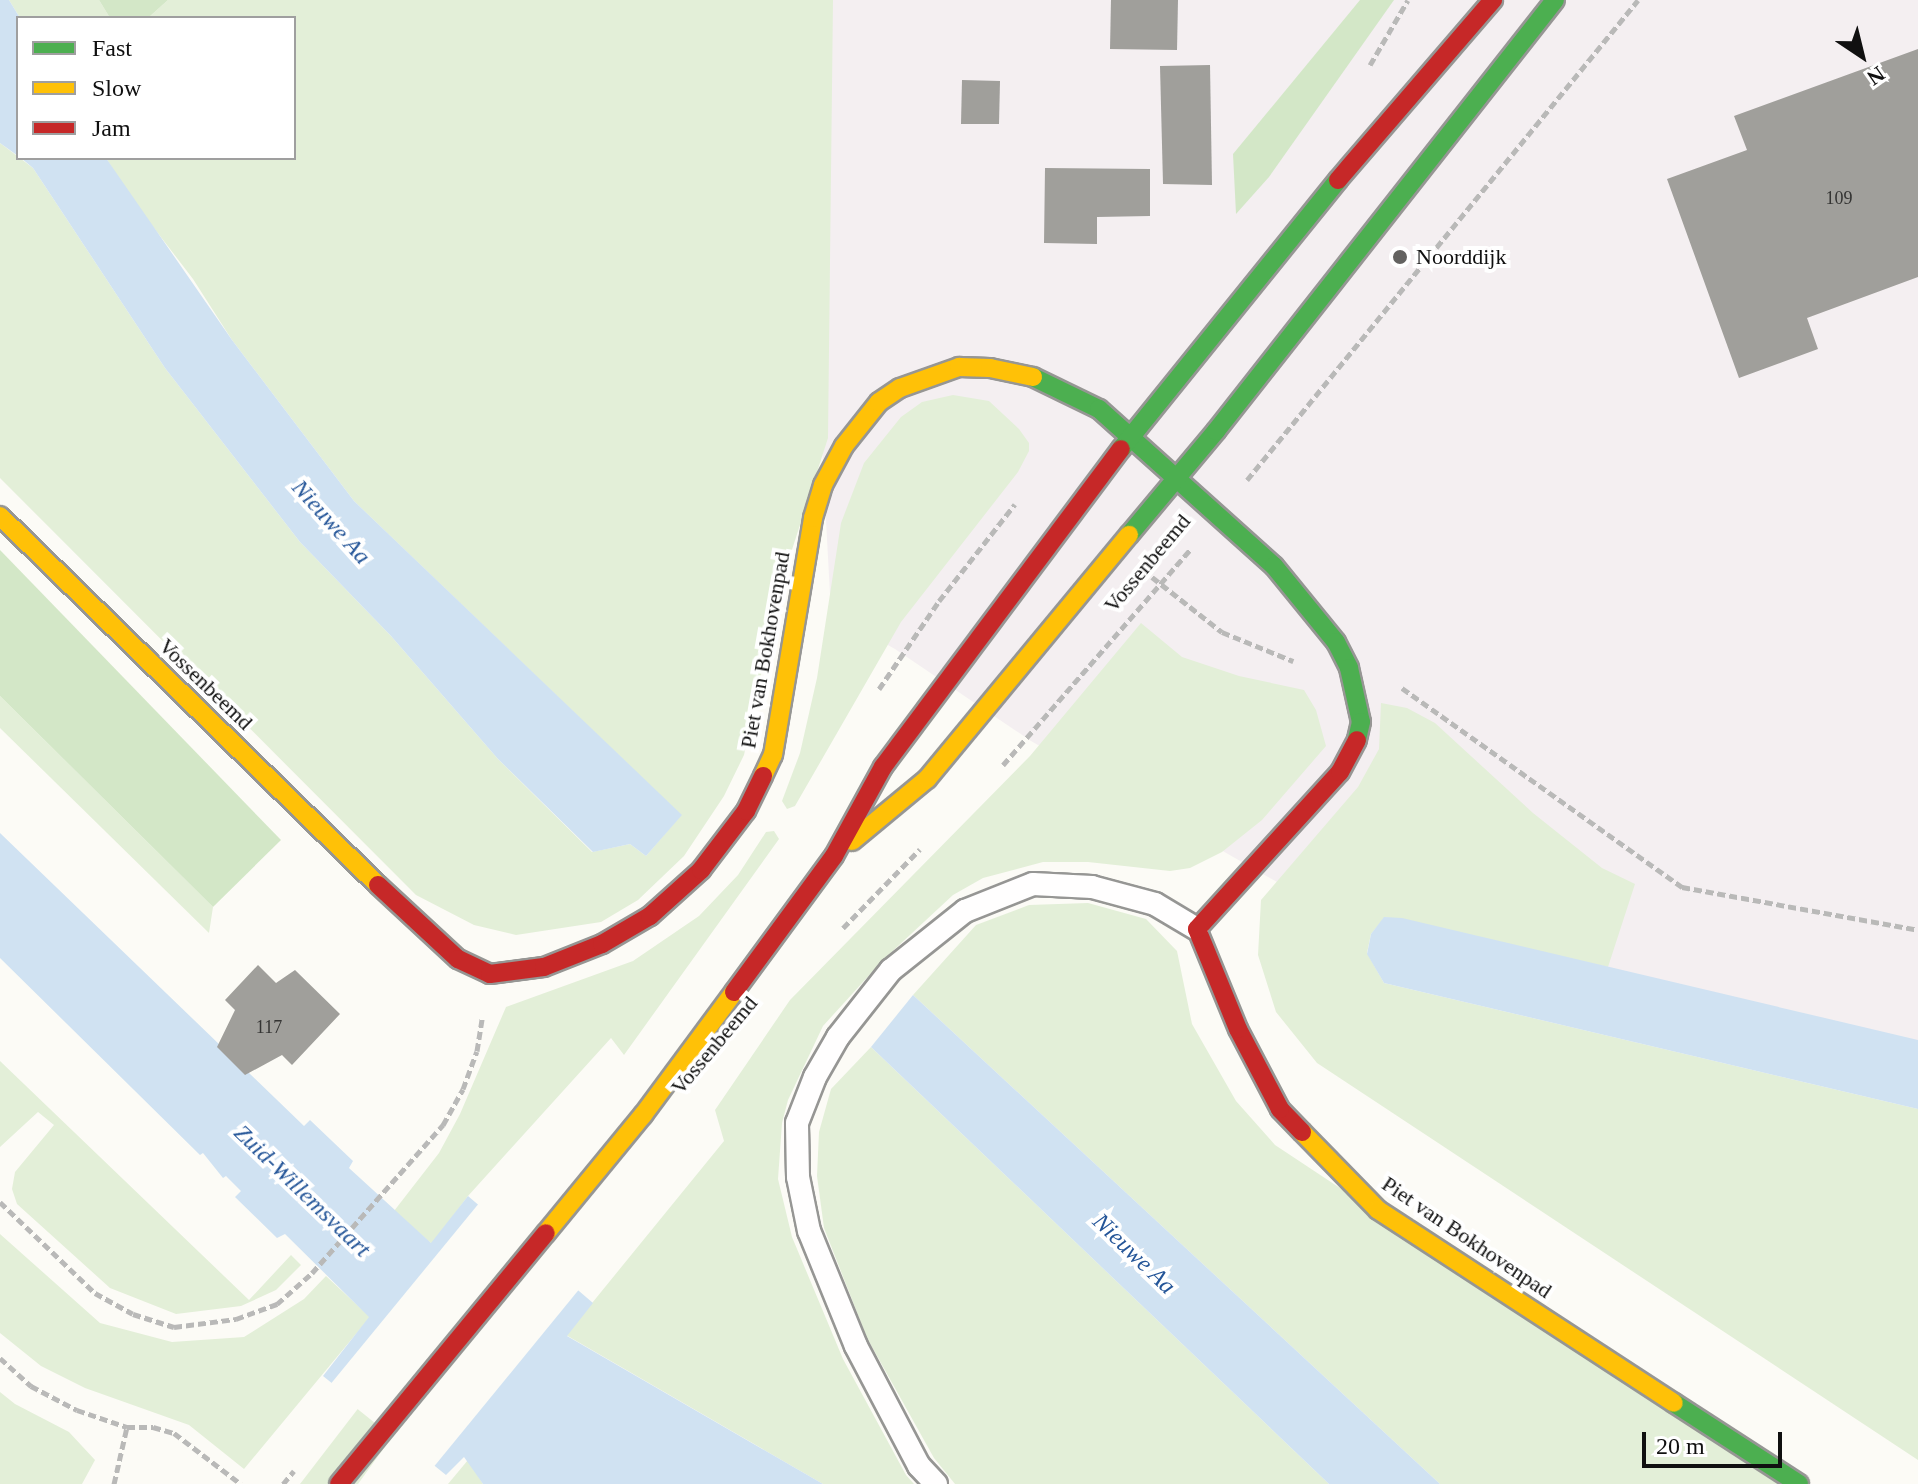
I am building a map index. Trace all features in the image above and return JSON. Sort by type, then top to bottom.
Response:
[{"type":"street","name":"Vossenbeemd","points":[[339,1484],[643,1115],[834,856],[883,767],[1130,437],[1397,108],[1493,0]]},
{"type":"street","name":"Vossenbeemd","points":[[834,856],[927,779],[1175,480],[1555,0]]},
{"type":"street","name":"Piet van Bokhovenpad","points":[[490,974],[544,967],[602,944],[650,916],[701,870],[746,811],[773,755],[820,496],[844,446],[879,402],[900,388],[959,367],[990,368],[1041,379],[1099,409],[1274,566],[1336,642],[1349,668],[1361,722],[1355,746],[1340,772],[1197,929],[1238,1029],[1280,1109],[1378,1210],[1799,1484]]},
{"type":"street","name":"Vossenbeemd","points":[[0,516],[408,914],[458,959],[490,974]]},
{"type":"lane","points":[[936,1484],[919,1466],[856,1346],[809,1231],[798,1177],[797,1123],[815,1077],[838,1037],[891,970],[965,911],[1033,884],[1092,887],[1155,904],[1197,929]]},
{"type":"path","name":"Vossenbeemd","points":[[1000,768],[1162,585],[1638,0]]},
{"type":"path","points":[[1162,585],[1222,632],[1286,660],[1349,668],[1383,677],[1420,699],[1682,887],[1918,930]]},
{"type":"path","points":[[835,938],[922,847]]},
{"type":"path","points":[[0,1202],[95,1293],[133,1314],[174,1327],[236,1319],[277,1304],[312,1273],[443,1125],[463,1089],[477,1051],[490,974]]},
{"type":"path","points":[[0,1358],[31,1386],[77,1410],[127,1427],[153,1427],[174,1433],[241,1484]]},
{"type":"path","points":[[114,1484],[127,1427]]},
{"type":"shaded area","points":[[798,0],[1918,0],[1918,1046],[1345,921],[1031,741],[895,649],[831,613]]},
{"type":"green space","points":[[9,0],[99,0],[109,16],[19,16]]},
{"type":"green space","points":[[99,0],[168,0],[150,16],[109,16]]},
{"type":"green space","points":[[168,0],[833,0],[828,438],[779,590],[744,755],[724,796],[684,856],[638,900],[601,922],[516,935],[474,925],[416,895],[0,478],[0,143],[16,155],[16,160],[22,160],[33,168],[165,368],[300,542],[391,636],[498,759],[592,852],[630,844],[646,856],[681,815],[354,501],[232,340],[193,279],[131,198],[107,160],[296,160],[296,16],[150,16]]},
{"type":"green space","points":[[1360,0],[1394,0],[1269,177],[1236,214],[1233,154]]},
{"type":"green space","points":[[953,395],[989,401],[1019,429],[1029,443],[1029,451],[1018,472],[901,622],[795,806],[787,809],[782,801],[800,753],[817,678],[841,523],[864,463],[901,417],[922,402]]},
{"type":"green space","points":[[0,550],[281,840],[213,907],[0,696]]},
{"type":"green space","points":[[1141,623],[1182,657],[1239,676],[1304,690],[1316,710],[1326,746],[1262,820],[1222,852],[1190,868],[1170,871],[1088,862],[1043,862],[983,878],[953,895],[883,960],[823,1026],[788,1100],[782,1123],[778,1179],[792,1237],[843,1359],[906,1475],[914,1484],[823,1484],[566,1335],[724,1141],[715,1110],[790,1000],[1030,756]]},
{"type":"green space","points":[[0,696],[213,907],[209,933],[0,728]]},
{"type":"green space","points":[[1381,703],[1407,708],[1435,723],[1533,813],[1602,868],[1635,884],[1608,967],[1385,917],[1371,934],[1367,953],[1384,983],[1918,1109],[1918,1460],[1317,1063],[1276,1012],[1258,955],[1261,900],[1358,787],[1379,749]]},
{"type":"green space","points":[[774,831],[779,839],[624,1055],[611,1038],[468,1196],[432,1244],[394,1211],[439,1153],[460,1114],[506,1007],[633,961],[699,916],[738,875],[766,832]]},
{"type":"green space","points":[[1088,903],[1146,919],[1177,951],[1192,1024],[1236,1101],[1275,1145],[1787,1484],[1440,1484],[913,995],[976,925],[1029,905]]},
{"type":"green space","points":[[871,1047],[1329,1484],[955,1484],[934,1458],[867,1338],[824,1228],[817,1176],[819,1132],[831,1089]]},
{"type":"green space","points":[[0,1061],[249,1300],[291,1255],[301,1265],[276,1290],[241,1306],[176,1314],[110,1288],[17,1204],[12,1189],[15,1172],[54,1125],[38,1112],[0,1147]]},
{"type":"green space","points":[[0,1234],[100,1323],[172,1342],[244,1337],[304,1299],[326,1276],[370,1317],[244,1469],[189,1425],[85,1388],[41,1366],[0,1333]]},
{"type":"green space","points":[[0,1392],[15,1404],[69,1432],[95,1460],[82,1484],[0,1484]]},
{"type":"green space","points":[[360,1406],[394,1434],[358,1484],[300,1484]]},
{"type":"green space","points":[[468,1460],[483,1484],[448,1484]]},
{"type":"water","points":[[0,0],[9,0],[19,16],[16,16],[16,155],[0,143]]},
{"type":"water","name":"Nieuwe Aa","points":[[23,160],[107,160],[232,340],[354,501],[682,815],[646,856],[630,844],[593,852],[498,759],[391,636],[300,542],[165,368],[33,168]]},
{"type":"water","name":"Zuid-Willemsvaart","points":[[0,833],[304,1126],[310,1120],[353,1161],[349,1168],[431,1243],[468,1196],[593,1303],[567,1336],[823,1484],[483,1484],[464,1457],[446,1475],[323,1376],[369,1317],[285,1234],[277,1238],[235,1197],[241,1191],[226,1176],[223,1178],[203,1153],[200,1155],[0,958]]},
{"type":"water","points":[[1384,917],[1402,918],[1918,1040],[1918,1109],[1384,983],[1367,954],[1371,934]]},
{"type":"water","name":"Nieuwe Aa","points":[[913,995],[1440,1484],[1329,1484],[871,1047]]},
{"type":"pier","points":[[480,1202],[581,1287],[432,1469],[329,1386]]},
{"type":"building","points":[[1111,0],[1178,0],[1177,50],[1110,49]]},
{"type":"building","points":[[1918,49],[1918,277],[1807,318],[1818,349],[1739,378],[1667,179],[1747,150],[1734,116]]},
{"type":"building","points":[[1210,65],[1212,185],[1163,184],[1160,66]]},
{"type":"building","points":[[962,80],[1000,81],[999,124],[961,124]]},
{"type":"building","points":[[1045,168],[1150,169],[1150,216],[1097,217],[1097,244],[1044,243]]},
{"type":"building","points":[[258,965],[276,983],[295,970],[340,1014],[292,1065],[282,1055],[245,1075],[217,1047],[235,1010],[225,1000]]},
{"type":"traffic: fast","points":[[1129,535],[1216,431],[1555,0]]},
{"type":"traffic: fast","points":[[1121,449],[1338,180]]},
{"type":"traffic: fast","points":[[1033,377],[1099,409],[1274,566],[1336,642],[1349,668],[1361,722],[1357,740]]},
{"type":"traffic: fast","points":[[1674,1403],[1799,1484]]},
{"type":"traffic: slow","points":[[763,776],[773,755],[813,518],[823,485],[844,446],[879,402],[900,388],[959,367],[990,368],[1033,377]]},
{"type":"traffic: slow","points":[[0,516],[378,885]]},
{"type":"traffic: slow","points":[[852,841],[927,779],[1129,535]]},
{"type":"traffic: slow","points":[[546,1233],[643,1115],[734,992]]},
{"type":"traffic: slow","points":[[1302,1132],[1378,1210],[1674,1403]]},
{"type":"traffic: jam","points":[[1338,180],[1493,0]]},
{"type":"traffic: jam","points":[[734,992],[834,856],[883,767],[1121,449]]},
{"type":"traffic: jam","points":[[1302,1132],[1280,1109],[1238,1029],[1197,929],[1340,772],[1357,740]]},
{"type":"traffic: jam","points":[[378,885],[458,959],[490,974],[544,967],[602,944],[650,916],[701,870],[746,811],[763,776]]},
{"type":"traffic: jam","points":[[339,1484],[546,1233]]},
{"type":"place","name":"Noorddijk","points":[[1400,257]]}]
